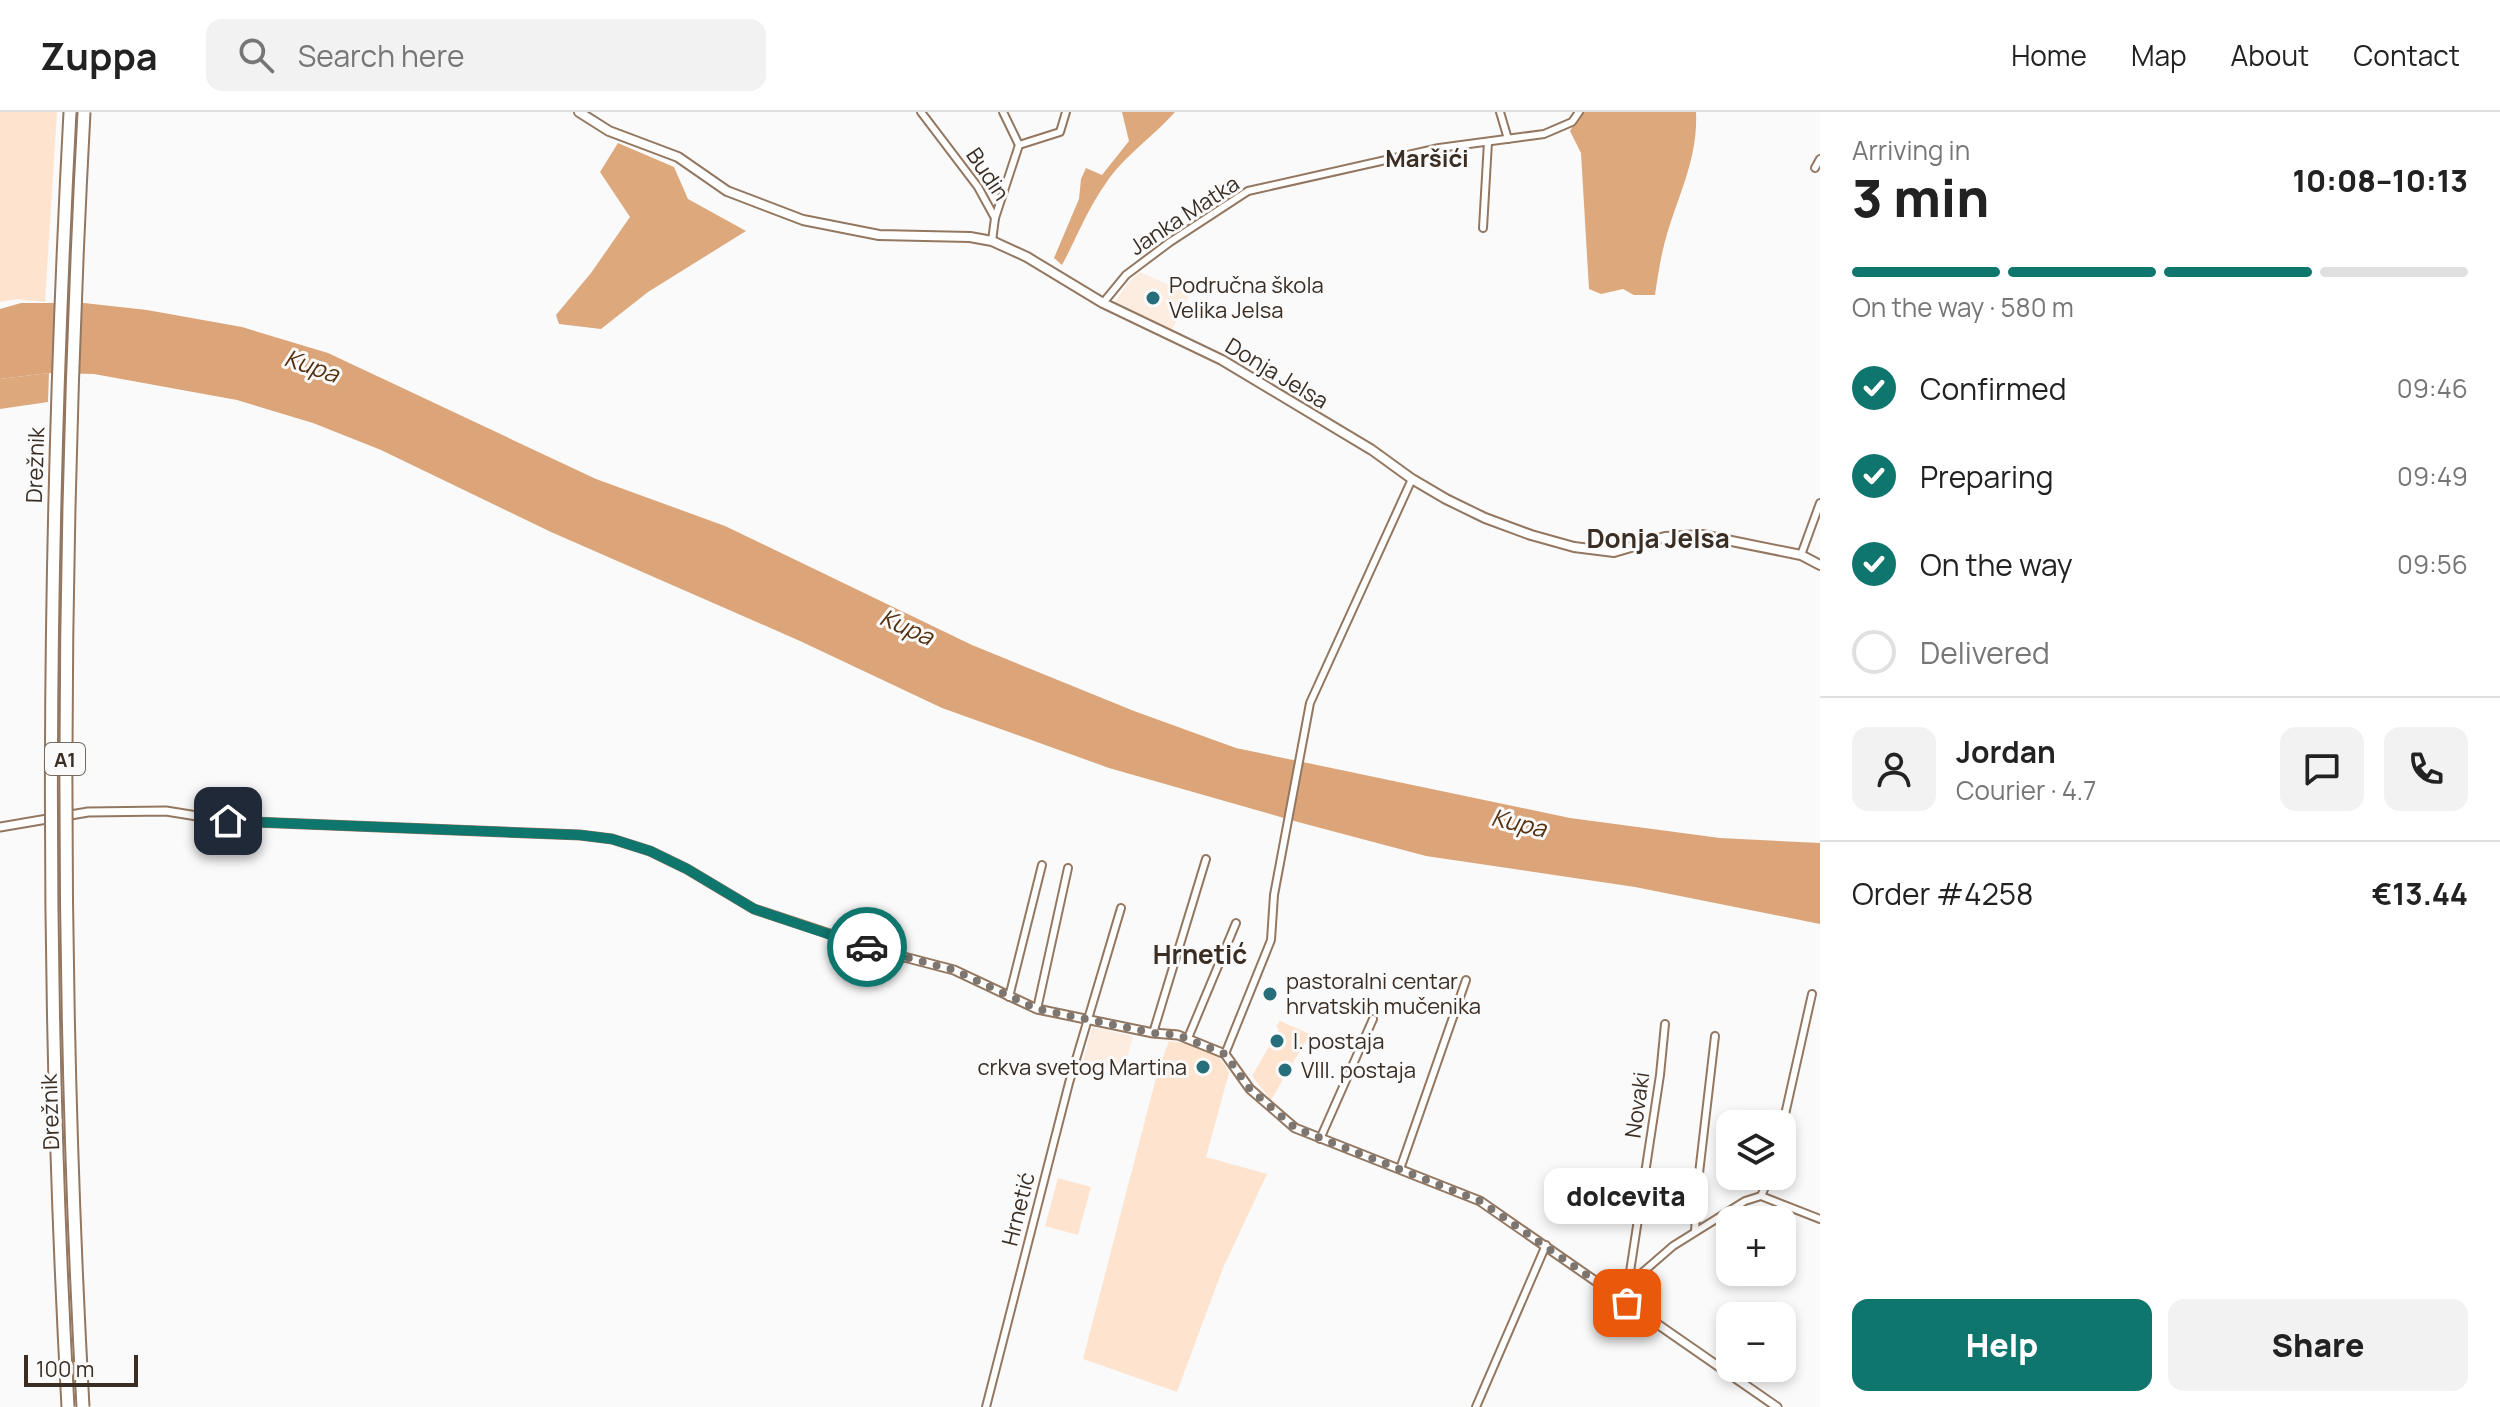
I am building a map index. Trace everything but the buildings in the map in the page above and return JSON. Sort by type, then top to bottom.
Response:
[{"type":"highway","name":"Drežnik","points":[[68,1407],[55,1099],[51,735],[57,386],[70,112]]},
{"type":"highway","name":"Drežnik","points":[[83,1407],[67,999],[65,731],[70,430],[84,112]]},
{"type":"main road","name":"Donja Jelsa","points":[[579,112],[609,131],[678,157],[727,191],[803,220],[879,235],[970,237],[992,241],[1027,257],[1103,303],[1222,360],[1372,450],[1412,479],[1485,518],[1531,535],[1574,547],[1614,552],[1665,537],[1702,535],[1801,555],[1820,565]]},
{"type":"street","name":"Budin","points":[[921,112],[978,187],[995,218]]},
{"type":"street","points":[[992,241],[995,218],[1019,145],[1003,112]]},
{"type":"street","points":[[1019,145],[1060,132],[1066,112]]},
{"type":"street","points":[[1500,112],[1508,139]]},
{"type":"street","name":"Janka Matka","points":[[1103,303],[1126,275],[1248,191],[1439,148],[1544,134],[1572,122],[1579,112]]},
{"type":"street","points":[[1483,228],[1488,142]]},
{"type":"street","points":[[1815,168],[1820,159]]},
{"type":"street","points":[[1225,1054],[1271,940],[1279,866],[1310,703],[1412,479]]},
{"type":"street","points":[[1801,555],[1820,503]]},
{"type":"street","points":[[0,827],[88,812],[166,811],[228,821],[580,835],[612,839],[673,862],[754,909],[881,951],[954,970],[1037,1009],[1188,1038],[1225,1054],[1250,1089],[1295,1128],[1480,1201],[1777,1407]]},
{"type":"street","points":[[1153,1033],[1206,859]]},
{"type":"street","points":[[1009,997],[1042,865]]},
{"type":"street","points":[[1037,1009],[1068,868]]},
{"type":"street","name":"Hrnetić","points":[[986,1407],[1069,1083],[1121,908]]},
{"type":"street","points":[[1188,1038],[1236,923]]},
{"type":"street","points":[[1400,1169],[1466,980]]},
{"type":"street","points":[[1786,1110],[1812,994]]},
{"type":"street","points":[[1320,1139],[1373,1019]]},
{"type":"street","name":"Novaki","points":[[1623,1299],[1628,1285],[1665,1024]]},
{"type":"street","points":[[1695,1231],[1715,1036]]},
{"type":"street","points":[[1764,1190],[1761,1196],[1820,1219]]},
{"type":"street","name":"Novaki","points":[[1628,1285],[1695,1231],[1745,1201],[1761,1196]]},
{"type":"street","points":[[1476,1407],[1546,1245]]},
{"type":"shaded area","points":[[0,112],[57,112],[45,302],[17,299],[0,302]]},
{"type":"shaded area","points":[[1122,112],[1175,112],[1121,164],[1106,183],[1062,265],[1054,258],[1079,199],[1081,179],[1086,168],[1102,175],[1129,141]]},
{"type":"shaded area","points":[[1582,112],[1696,112],[1691,159],[1665,242],[1655,295],[1634,295],[1623,289],[1601,294],[1589,289],[1581,153],[1570,131]]},
{"type":"shaded area","points":[[618,143],[674,167],[688,199],[746,231],[648,292],[601,329],[559,324],[556,315],[591,273],[630,217],[600,172]]},
{"type":"shaded area","name":"Područna škola Velika Jelsa","points":[[1140,272],[1190,294],[1172,330],[1115,302]]},
{"type":"shaded area","points":[[49,373],[48,402],[0,409],[0,379]]},
{"type":"shaded area","points":[[1280,1021],[1310,1034],[1271,1100],[1252,1076],[1279,1029],[1276,1026]]},
{"type":"shaded area","points":[[1092,1027],[1133,1036],[1124,1071],[1083,1062]]},
{"type":"shaded area","points":[[1169,1041],[1212,1052],[1229,1073],[1206,1157],[1267,1174],[1223,1268],[1177,1392],[1083,1359],[1158,1070]]},
{"type":"shaded area","points":[[1058,1178],[1091,1187],[1078,1235],[1045,1226]]},
{"type":"water","name":"Kupa","points":[[21,303],[84,303],[147,310],[242,327],[328,353],[596,479],[725,526],[972,645],[1134,711],[1236,748],[1570,818],[1720,838],[1820,843],[1820,924],[1635,887],[1426,856],[1109,768],[942,708],[800,641],[551,532],[381,450],[313,423],[237,400],[94,374],[49,373],[0,379],[0,309]]},
{"type":"way so far","points":[[867,947],[954,970],[1037,1009],[1153,1033],[1178,1035],[1225,1054],[1250,1089],[1295,1128],[1480,1201],[1627,1303]]},
{"type":"place","name":"Područna škola Velika Jelsa","points":[[1153,298]]},
{"type":"place","name":"pastoralni centar hrvatskih mučenika","points":[[1270,994]]},
{"type":"place","name":"I. postaja","points":[[1277,1041]]},
{"type":"place","name":"crkva svetog Martina","points":[[1203,1067]]},
{"type":"place","name":"VIII. postaja","points":[[1285,1070]]},
{"type":"place","name":"dolcevita","points":[[1627,1303]]},
{"type":"district","name":"Maršići","points":[[1427,157]]},
{"type":"district","name":"Donja Jelsa","points":[[1658,538]]},
{"type":"district","name":"Hrnetić","points":[[1200,954]]},
{"type":"route","points":[[228,821],[580,835],[612,839],[673,862],[754,909],[867,947]]}]
